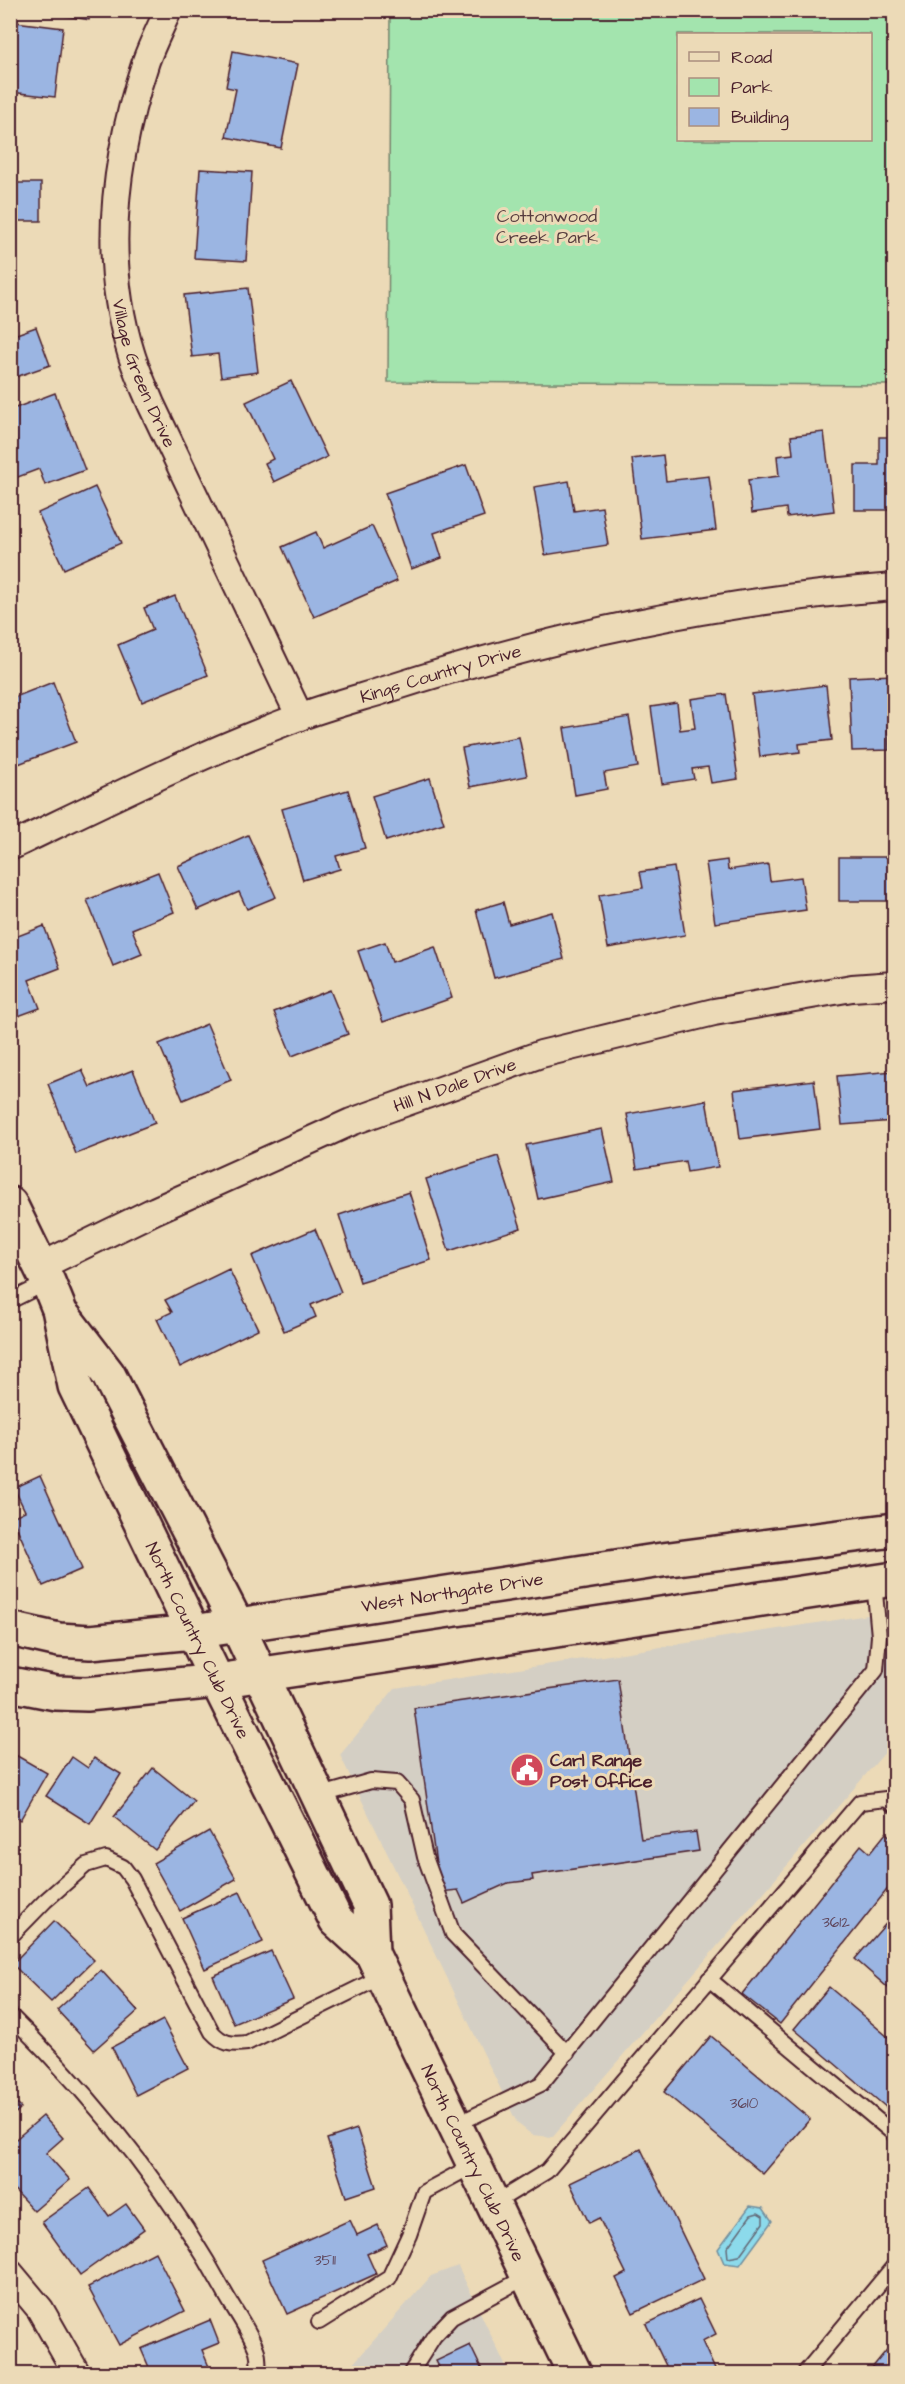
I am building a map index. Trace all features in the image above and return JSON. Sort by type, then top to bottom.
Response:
[{"type":"street","name":"Village Green Drive","points":[[168,10],[147,59],[128,124],[117,182],[113,237],[117,292],[131,352],[151,404],[300,717]]},
{"type":"street","name":"Kings Country Drive","points":[[10,847],[161,774],[300,717],[534,646],[628,624],[839,592],[894,588]]},
{"type":"street","name":"Hill N Dale Drive","points":[[49,1286],[156,1210],[351,1122],[541,1054],[714,1012],[852,988],[894,985]]},
{"type":"street","name":"North Country Club Drive","points":[[10,1204],[49,1286],[108,1374],[237,1625],[370,1905],[378,1964],[575,2373]]},
{"type":"street","name":"North Country Club Drive","points":[[49,1286],[75,1386],[193,1632],[336,1920],[378,1964]]},
{"type":"street","name":"West Northgate Drive","points":[[10,1629],[59,1640],[90,1642],[193,1632],[662,1560],[881,1532]]},
{"type":"street","points":[[10,1684],[56,1693],[87,1694],[217,1681],[884,1581],[881,1532]]},
{"type":"street","points":[[15,2285],[40,2309],[77,2373]]},
{"type":"lane","points":[[10,1301],[49,1286]]},
{"type":"lane","points":[[455,2125],[542,2084],[876,1670],[884,1581]]},
{"type":"lane","points":[[318,1796],[371,1781],[397,1783],[412,1800],[425,1857],[453,1934],[567,2053]]},
{"type":"lane","points":[[493,2204],[547,2170],[860,1802],[886,1799],[894,1805]]},
{"type":"lane","points":[[10,1937],[45,1901],[86,1865],[106,1859],[123,1867],[132,1879],[212,2032],[221,2041],[232,2045],[247,2043],[378,1964]]},
{"type":"lane","points":[[709,1979],[894,2134]]},
{"type":"lane","points":[[10,2015],[93,2103],[138,2159],[179,2216],[219,2282],[256,2351],[259,2373]]},
{"type":"lane","points":[[319,2322],[389,2278],[409,2235],[424,2192],[474,2165]]},
{"type":"lane","points":[[804,2373],[894,2266]]},
{"type":"lane","points":[[410,2373],[434,2337],[452,2317],[528,2276]]},
{"type":"shaded area","points":[[894,1611],[894,1742],[552,2137],[532,2135],[517,2123],[340,1755],[395,1688]]},
{"type":"shaded area","points":[[458,2266],[509,2373],[344,2374],[431,2276]]},
{"type":"green space","name":"Cottonwood Creek Park","points":[[390,11],[894,11],[894,385],[388,382]]},
{"type":"water","points":[[750,2206],[763,2208],[772,2221],[740,2265],[724,2263],[718,2249]]},
{"type":"building","points":[[34,10],[91,10],[89,20]]},
{"type":"building","points":[[15,22],[63,28],[55,97],[10,92],[10,66]]},
{"type":"building","points":[[233,51],[298,64],[281,148],[226,137],[236,89],[226,87]]},
{"type":"building","points":[[200,169],[252,172],[246,261],[194,258]]},
{"type":"building","points":[[10,183],[41,183],[41,221],[10,221]]},
{"type":"building","points":[[248,288],[258,372],[221,377],[218,354],[192,357],[184,295]]},
{"type":"building","points":[[10,324],[14,335],[36,327],[50,365],[10,379]]},
{"type":"building","points":[[291,381],[327,457],[274,482],[265,463],[273,459],[246,402]]},
{"type":"building","points":[[55,393],[85,470],[45,485],[39,469],[10,480],[10,443],[17,441],[10,423],[10,410]]},
{"type":"building","points":[[824,432],[834,511],[787,517],[786,508],[752,513],[748,480],[779,476],[777,456],[793,454],[791,436]]},
{"type":"building","points":[[879,437],[894,437],[894,510],[855,510],[855,465],[879,465]]},
{"type":"building","points":[[663,455],[666,481],[709,476],[716,530],[642,539],[632,459]]},
{"type":"building","points":[[466,465],[484,516],[434,533],[442,558],[411,569],[385,493]]},
{"type":"building","points":[[569,481],[574,511],[602,507],[608,545],[545,555],[534,487]]},
{"type":"building","points":[[95,487],[121,543],[64,569],[38,513]]},
{"type":"building","points":[[372,526],[397,581],[314,617],[282,547],[316,532],[323,548]]},
{"type":"building","points":[[175,596],[208,675],[142,702],[118,645],[153,630],[144,608]]},
{"type":"building","points":[[894,675],[894,727],[888,727],[889,750],[852,751],[849,677]]},
{"type":"building","points":[[53,682],[76,742],[13,766],[10,759],[10,699]]},
{"type":"building","points":[[826,685],[832,740],[799,744],[800,752],[760,757],[752,694]]},
{"type":"building","points":[[726,694],[738,779],[711,783],[708,767],[692,769],[694,779],[662,784],[651,707],[677,703],[680,730],[695,728],[691,699]]},
{"type":"building","points":[[629,717],[638,767],[604,773],[607,789],[575,795],[564,728]]},
{"type":"building","points":[[519,737],[527,776],[470,787],[462,748]]},
{"type":"building","points":[[430,778],[444,823],[386,841],[372,796]]},
{"type":"building","points":[[348,790],[365,848],[336,856],[340,869],[303,880],[282,809]]},
{"type":"building","points":[[248,835],[276,897],[247,909],[239,892],[198,910],[178,866]]},
{"type":"building","points":[[839,857],[894,857],[894,901],[839,901]]},
{"type":"building","points":[[727,860],[728,870],[768,864],[770,881],[801,877],[806,910],[715,923],[706,863]]},
{"type":"building","points":[[674,867],[685,935],[608,948],[599,895],[643,888],[640,872]]},
{"type":"building","points":[[158,872],[174,912],[132,929],[142,954],[113,966],[87,900]]},
{"type":"building","points":[[503,902],[509,924],[552,912],[564,959],[494,978],[476,910]]},
{"type":"building","points":[[44,926],[60,968],[29,980],[40,1008],[10,1019],[10,939]]},
{"type":"building","points":[[385,942],[392,962],[435,947],[452,998],[383,1022],[358,951]]},
{"type":"building","points":[[330,990],[348,1034],[292,1056],[274,1012]]},
{"type":"building","points":[[207,1024],[231,1080],[183,1100],[159,1044]]},
{"type":"building","points":[[82,1070],[90,1087],[133,1070],[155,1123],[76,1154],[48,1084]]},
{"type":"building","points":[[894,1071],[894,1121],[842,1125],[837,1076]]},
{"type":"building","points":[[814,1080],[820,1129],[740,1139],[734,1090]]},
{"type":"building","points":[[706,1100],[718,1167],[687,1172],[685,1161],[637,1169],[627,1114]]},
{"type":"building","points":[[602,1129],[614,1182],[538,1199],[526,1145]]},
{"type":"building","points":[[498,1156],[521,1228],[449,1251],[426,1179]]},
{"type":"building","points":[[409,1192],[431,1260],[360,1282],[339,1215]]},
{"type":"building","points":[[315,1229],[341,1292],[311,1305],[316,1317],[284,1331],[252,1256]]},
{"type":"building","points":[[229,1269],[258,1329],[180,1367],[157,1319],[172,1312],[165,1300]]},
{"type":"building","points":[[40,1476],[82,1569],[43,1586],[12,1517],[25,1511],[14,1488]]},
{"type":"building","name":"Carl Range Post Office","points":[[618,1679],[641,1839],[696,1832],[699,1851],[532,1875],[533,1880],[508,1883],[464,1903],[458,1890],[440,1892],[414,1708]]},
{"type":"building","points":[[12,1753],[47,1773],[20,1820],[10,1814]]},
{"type":"building","points":[[72,1757],[88,1768],[94,1758],[121,1774],[90,1824],[46,1796]]},
{"type":"building","points":[[153,1768],[194,1801],[155,1850],[114,1817]]},
{"type":"building","points":[[209,1831],[236,1879],[180,1911],[153,1863]]},
{"type":"building","points":[[886,1833],[894,1840],[894,1881],[780,2024],[742,1994],[861,1845],[870,1853]]},
{"type":"building","points":[[240,1892],[263,1942],[205,1969],[182,1918]]},
{"type":"building","points":[[890,1919],[894,1923],[894,1993],[855,1959]]},
{"type":"building","points":[[54,1921],[94,1960],[51,2002],[12,1964]]},
{"type":"building","points":[[271,1951],[293,1999],[234,2024],[213,1976]]},
{"type":"building","points":[[101,1970],[138,2011],[94,2050],[57,2010]]},
{"type":"building","points":[[829,1987],[894,2042],[894,2114],[794,2029]]},
{"type":"building","points":[[163,2020],[188,2068],[136,2095],[112,2047]]},
{"type":"building","points":[[711,2036],[810,2119],[763,2174],[664,2092]]},
{"type":"building","points":[[10,2097],[21,2108],[10,2118]]},
{"type":"building","points":[[43,2116],[63,2138],[46,2153],[70,2180],[34,2211],[10,2185],[10,2144]]},
{"type":"building","points":[[357,2129],[376,2187],[346,2197],[327,2139]]},
{"type":"building","points":[[641,2149],[704,2279],[633,2313],[616,2278],[626,2273],[599,2218],[589,2223],[570,2183]]},
{"type":"building","points":[[89,2188],[109,2216],[126,2204],[144,2229],[80,2275],[42,2222]]},
{"type":"building","points":[[350,2220],[357,2235],[378,2225],[387,2245],[367,2254],[376,2274],[287,2314],[262,2260]]},
{"type":"building","points":[[155,2252],[185,2311],[119,2345],[88,2287]]},
{"type":"building","points":[[699,2299],[716,2334],[702,2341],[717,2374],[670,2374],[646,2324]]},
{"type":"building","points":[[210,2320],[219,2343],[202,2350],[212,2374],[152,2374],[141,2349]]},
{"type":"building","points":[[894,2341],[894,2374],[867,2374]]},
{"type":"building","points":[[470,2345],[484,2374],[443,2374],[436,2361]]},
{"type":"place","name":"Carl Range Post Office","points":[[527,1770]]}]
